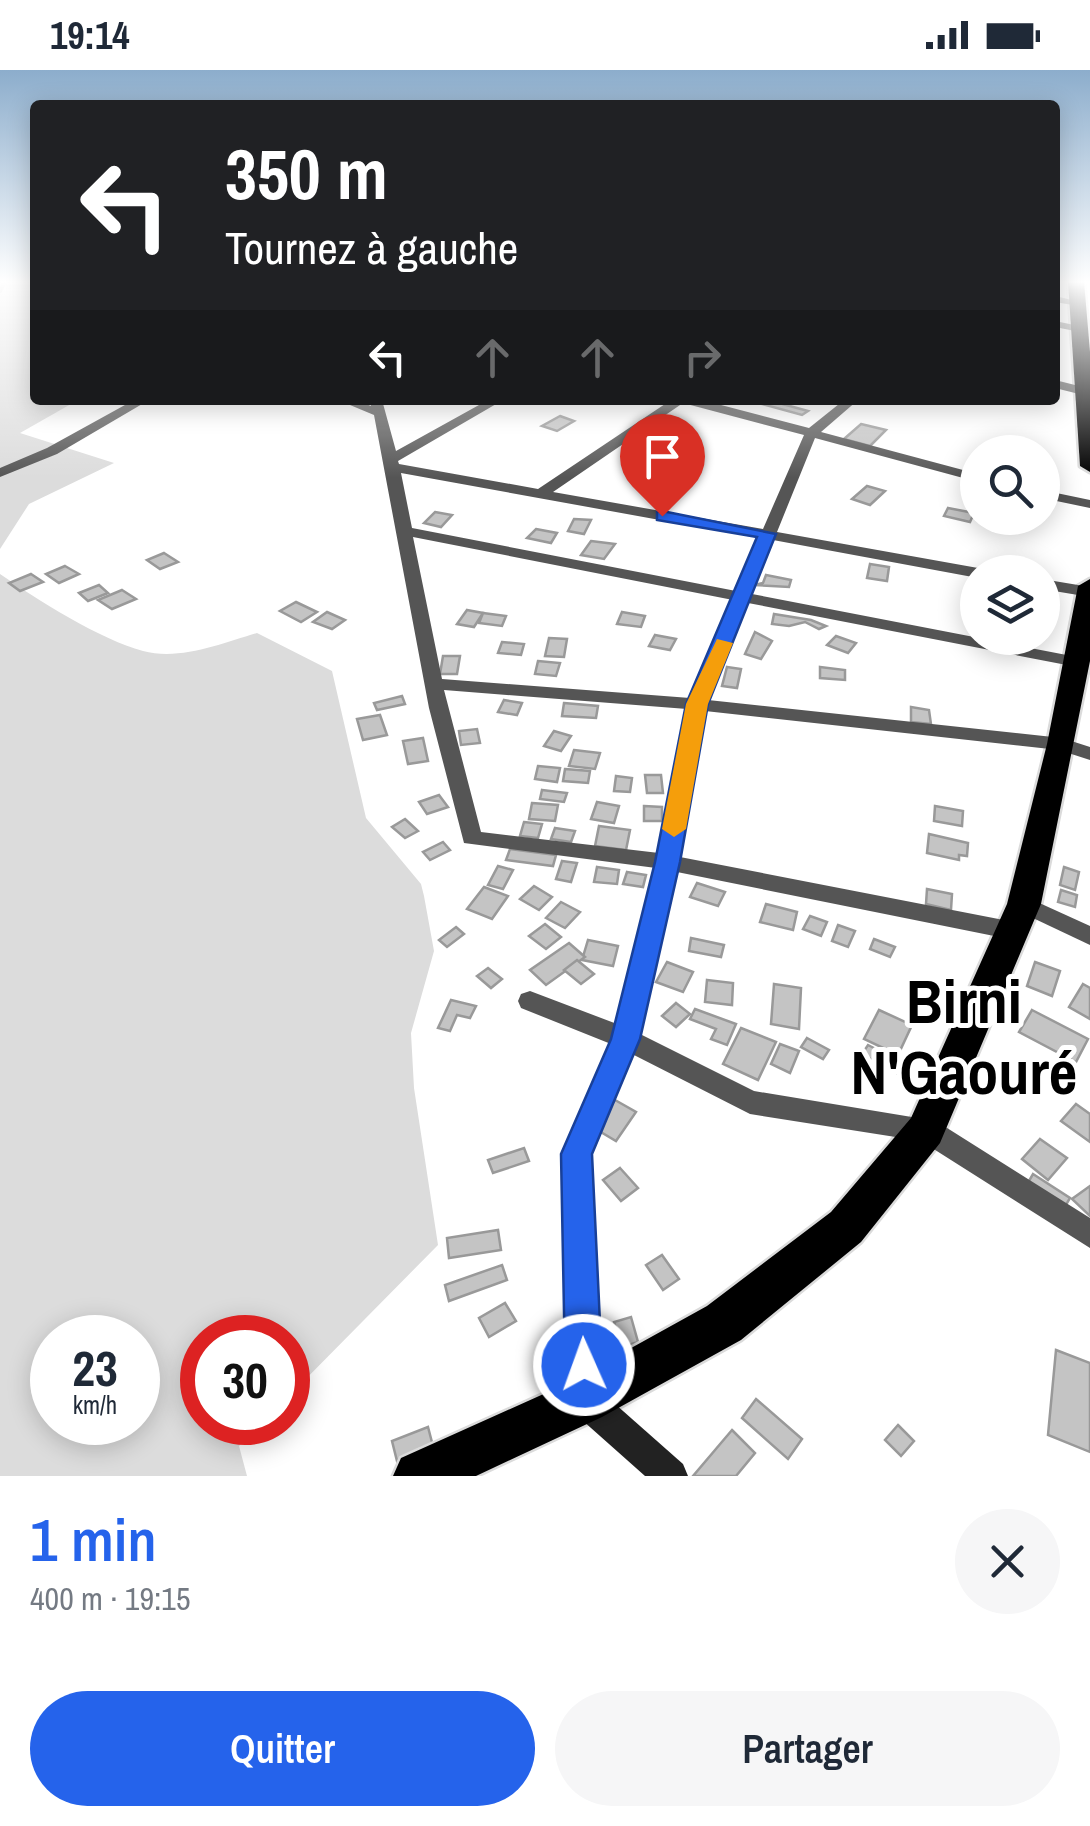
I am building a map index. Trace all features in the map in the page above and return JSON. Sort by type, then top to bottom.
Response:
[{"type":"highway","points":[[1081,347],[1090,466]]},
{"type":"highway","points":[[419,1476],[584,1400],[724,1323],[846,1227],[926,1130],[1019,918],[1076,749],[1077,662],[1090,590]]},
{"type":"street","points":[[1060,385],[1083,391]]},
{"type":"street","points":[[0,473],[52,451],[134,405]]},
{"type":"street","points":[[392,463],[489,405]]},
{"type":"street","points":[[541,493],[672,405]]},
{"type":"street","points":[[706,405],[960,473]]},
{"type":"street","points":[[672,1476],[584,1400],[576,1154],[626,1039],[668,862],[697,704],[811,434],[846,405]]},
{"type":"street","points":[[377,406],[392,463],[433,684],[472,838],[668,862],[1019,918],[1090,936]]},
{"type":"street","points":[[392,463],[960,570]]},
{"type":"street","points":[[1060,498],[1090,504]]},
{"type":"street","points":[[404,531],[1077,662]]},
{"type":"street","points":[[1060,586],[1090,590]]},
{"type":"street","points":[[433,684],[697,704],[1076,749]]},
{"type":"street","points":[[530,1001],[626,1039],[750,1102],[926,1130],[1090,1234]]},
{"type":"shaded area","points":[[0,347],[30,347],[30,405],[69,405],[20,433],[114,463],[29,504],[0,549]]},
{"type":"shaded area","points":[[0,574],[89,628],[143,651],[186,652],[257,633],[332,671],[366,818],[421,884],[434,951],[411,1033],[414,1088],[438,1245],[310,1375],[310,1315],[180,1315],[180,1445],[240,1445],[247,1476],[0,1476]]},
{"type":"building","points":[[766,405],[808,411],[802,415]]},
{"type":"building","points":[[560,416],[574,421],[557,431],[542,426]]},
{"type":"building","points":[[861,424],[886,430],[870,446],[844,439]]},
{"type":"building","points":[[867,486],[885,491],[870,505],[852,499]]},
{"type":"building","points":[[948,508],[960,510],[960,520],[944,516]]},
{"type":"building","points":[[435,512],[452,515],[441,527],[424,523]]},
{"type":"building","points":[[574,519],[591,520],[584,534],[568,531]]},
{"type":"building","points":[[536,529],[557,533],[551,543],[527,538]]},
{"type":"building","points":[[591,541],[615,544],[604,559],[581,555]]},
{"type":"building","points":[[164,553],[178,562],[160,569],[147,560]]},
{"type":"building","points":[[870,564],[889,567],[887,581],[867,578]]},
{"type":"building","points":[[65,566],[79,574],[59,583],[46,574]]},
{"type":"building","points":[[31,574],[43,582],[20,591],[9,583]]},
{"type":"building","points":[[766,575],[791,580],[789,587],[754,585],[763,583]]},
{"type":"building","points":[[99,585],[108,593],[88,601],[79,593]]},
{"type":"building","points":[[122,590],[136,599],[112,609],[98,600]]},
{"type":"building","points":[[296,602],[317,612],[301,622],[280,611]]},
{"type":"building","points":[[467,610],[483,613],[474,627],[457,624]]},
{"type":"building","points":[[327,612],[345,620],[332,629],[313,622]]},
{"type":"building","points":[[622,612],[645,616],[641,627],[617,624]]},
{"type":"building","points":[[483,613],[506,616],[502,626],[479,623]]},
{"type":"building","points":[[774,614],[826,626],[819,629],[805,622],[789,626],[772,624]]},
{"type":"building","points":[[755,632],[772,641],[761,659],[745,654]]},
{"type":"building","points":[[655,635],[676,639],[670,650],[649,646]]},
{"type":"building","points":[[836,636],[856,643],[848,653],[827,645]]},
{"type":"building","points":[[549,638],[567,639],[564,657],[545,656]]},
{"type":"building","points":[[502,642],[524,644],[521,655],[498,653]]},
{"type":"building","points":[[443,656],[460,656],[457,674],[440,674]]},
{"type":"building","points":[[538,661],[560,663],[556,676],[535,674]]},
{"type":"building","points":[[727,667],[741,669],[737,688],[722,686]]},
{"type":"building","points":[[820,667],[845,670],[845,680],[820,678]]},
{"type":"building","points":[[402,696],[405,704],[377,710],[374,703]]},
{"type":"building","points":[[504,700],[522,703],[517,715],[498,712]]},
{"type":"building","points":[[564,703],[598,706],[596,718],[562,716]]},
{"type":"building","points":[[911,707],[929,710],[931,724],[911,722]]},
{"type":"building","points":[[380,715],[387,735],[363,740],[357,719]]},
{"type":"building","points":[[477,729],[480,743],[461,745],[459,731]]},
{"type":"building","points":[[554,731],[571,736],[561,751],[544,746]]},
{"type":"building","points":[[423,738],[428,761],[408,764],[403,741]]},
{"type":"building","points":[[574,750],[600,753],[595,769],[569,766]]},
{"type":"building","points":[[538,766],[560,768],[557,782],[535,779]]},
{"type":"building","points":[[565,769],[590,771],[588,783],[563,781]]},
{"type":"building","points":[[645,775],[661,775],[663,793],[647,793]]},
{"type":"building","points":[[616,776],[632,778],[630,792],[614,791]]},
{"type":"building","points":[[542,790],[567,793],[564,802],[540,799]]},
{"type":"building","points":[[439,795],[448,807],[427,814],[419,802]]},
{"type":"building","points":[[597,802],[619,806],[614,823],[591,819]]},
{"type":"building","points":[[532,803],[558,805],[555,821],[529,819]]},
{"type":"building","points":[[644,806],[662,807],[662,821],[644,821]]},
{"type":"building","points":[[935,806],[963,811],[962,826],[934,821]]},
{"type":"building","points":[[405,819],[418,831],[405,838],[392,827]]},
{"type":"building","points":[[524,822],[542,824],[538,838],[520,836]]},
{"type":"building","points":[[599,826],[630,830],[626,850],[595,846]]},
{"type":"building","points":[[555,828],[575,831],[571,842],[551,839]]},
{"type":"building","points":[[929,834],[968,843],[967,856],[959,855],[959,860],[927,853]]},
{"type":"building","points":[[443,842],[450,850],[430,860],[423,852]]},
{"type":"building","points":[[510,849],[556,855],[553,866],[506,860]]},
{"type":"building","points":[[562,861],[577,863],[571,882],[556,879]]},
{"type":"building","points":[[498,866],[513,870],[503,889],[488,885]]},
{"type":"building","points":[[597,867],[619,870],[617,884],[594,882]]},
{"type":"building","points":[[1064,867],[1079,872],[1075,890],[1060,885]]},
{"type":"building","points":[[627,872],[646,875],[643,887],[623,884]]},
{"type":"building","points":[[697,883],[725,892],[718,906],[690,897]]},
{"type":"building","points":[[534,886],[552,897],[539,910],[520,899]]},
{"type":"building","points":[[484,887],[508,896],[492,919],[467,909]]},
{"type":"building","points":[[927,889],[952,894],[951,910],[926,904]]},
{"type":"building","points":[[1061,890],[1077,895],[1075,907],[1058,902]]},
{"type":"building","points":[[561,902],[580,912],[565,928],[546,918]]},
{"type":"building","points":[[766,904],[797,912],[793,930],[760,922]]},
{"type":"building","points":[[810,916],[827,922],[821,936],[803,929]]},
{"type":"building","points":[[545,924],[561,937],[546,949],[529,936]]},
{"type":"building","points":[[838,925],[855,931],[848,947],[832,941]]},
{"type":"building","points":[[456,927],[464,934],[447,947],[439,940]]},
{"type":"building","points":[[691,938],[724,945],[721,957],[689,951]]},
{"type":"building","points":[[874,939],[895,947],[890,957],[870,949]]},
{"type":"building","points":[[588,940],[618,946],[613,966],[582,960]]},
{"type":"building","points":[[569,943],[585,957],[546,985],[530,970]]},
{"type":"building","points":[[577,960],[594,974],[581,984],[564,970]]},
{"type":"building","points":[[667,962],[693,972],[683,992],[656,982]]},
{"type":"building","points":[[1035,962],[1060,971],[1052,996],[1027,986]]},
{"type":"building","points":[[488,968],[502,979],[491,988],[477,976]]},
{"type":"building","points":[[707,980],[733,983],[732,1005],[705,1002]]},
{"type":"building","points":[[774,984],[801,988],[799,1029],[771,1024]]},
{"type":"building","points":[[1083,984],[1090,988],[1090,1019],[1069,1007]]},
{"type":"building","points":[[451,1000],[476,1006],[470,1018],[457,1015],[450,1031],[438,1028]]},
{"type":"building","points":[[676,1003],[690,1014],[676,1027],[662,1016]]},
{"type":"building","points":[[695,1009],[736,1024],[727,1045],[711,1039],[716,1029],[690,1019]]},
{"type":"building","points":[[879,1010],[912,1025],[898,1055],[864,1039]]},
{"type":"building","points":[[1032,1010],[1088,1039],[1076,1062],[1019,1032]]},
{"type":"building","points":[[741,1028],[776,1042],[758,1080],[723,1064]]},
{"type":"building","points":[[807,1038],[829,1050],[823,1059],[801,1047]]},
{"type":"building","points":[[780,1044],[799,1051],[790,1073],[771,1064]]},
{"type":"building","points":[[868,1045],[903,1063],[897,1073],[862,1054]]},
{"type":"building","points":[[615,1100],[636,1112],[616,1141],[594,1128]]},
{"type":"building","points":[[1076,1104],[1090,1114],[1090,1142],[1061,1121]]},
{"type":"building","points":[[1040,1139],[1067,1158],[1048,1180],[1022,1159]]},
{"type":"building","points":[[524,1148],[529,1161],[493,1173],[488,1160]]},
{"type":"building","points":[[620,1168],[638,1188],[621,1201],[603,1180]]},
{"type":"building","points":[[1033,1174],[1070,1198],[1063,1210],[1026,1186]]},
{"type":"building","points":[[1090,1186],[1090,1216],[1072,1199]]},
{"type":"building","points":[[498,1230],[501,1250],[449,1258],[447,1238]]},
{"type":"building","points":[[662,1255],[679,1279],[663,1290],[646,1265]]},
{"type":"building","points":[[502,1265],[507,1280],[449,1301],[445,1285]]},
{"type":"building","points":[[505,1303],[516,1321],[489,1337],[479,1318]]},
{"type":"building","points":[[631,1317],[638,1342],[622,1347],[614,1322]]},
{"type":"building","points":[[1056,1350],[1090,1363],[1090,1452],[1048,1435]]},
{"type":"building","points":[[756,1399],[802,1439],[788,1459],[742,1418]]},
{"type":"building","points":[[898,1425],[914,1441],[901,1456],[885,1440]]},
{"type":"building","points":[[428,1427],[434,1450],[398,1465],[392,1441]]},
{"type":"building","points":[[732,1430],[755,1453],[736,1476],[693,1476]]},
{"type":"slow traffic","points":[[674,829],[697,704],[724,643]]},
{"type":"district","name":"Birni N'Gaouré","points":[[964,1036]]},
{"type":"route","points":[[584,1365],[576,1154],[626,1039],[668,862],[697,704],[768,534],[662,516]]}]
